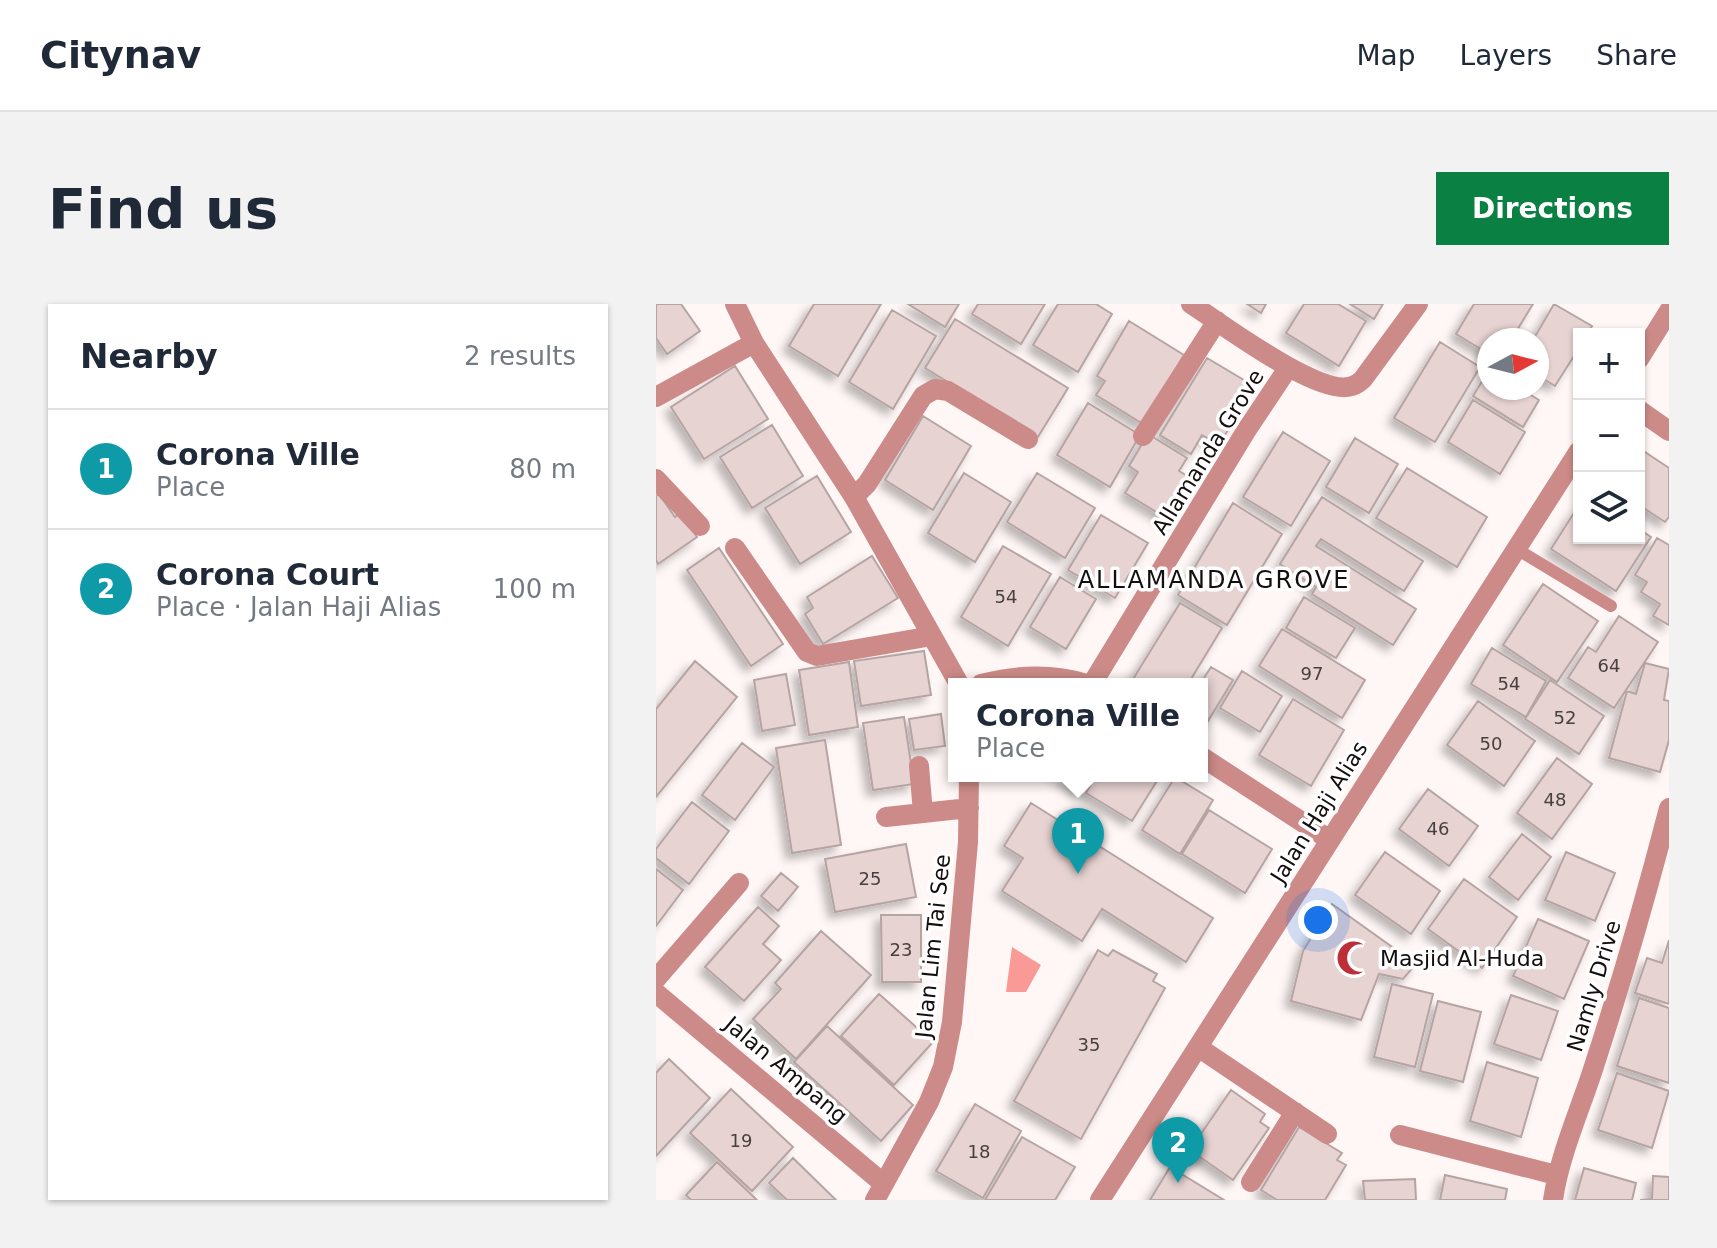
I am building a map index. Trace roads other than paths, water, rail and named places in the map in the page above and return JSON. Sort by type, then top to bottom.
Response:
[{"type":"street","points":[[735,304],[754,343],[854,497],[956,678]]},
{"type":"street","points":[[1191,304],[1288,368],[1324,384],[1351,387],[1363,379],[1418,304]]},
{"type":"street","points":[[1645,349],[1669,311]]},
{"type":"street","points":[[1143,436],[1217,321]]},
{"type":"street","points":[[656,397],[754,343]]},
{"type":"street","name":"Allamanda Grove","points":[[1094,678],[1288,368]]},
{"type":"street","points":[[854,497],[867,484],[923,396],[935,389],[948,391],[1028,439]]},
{"type":"street","points":[[1645,414],[1669,431]]},
{"type":"street","name":"Jalan Haji Alias","points":[[1100,1200],[1573,460]]},
{"type":"street","points":[[656,479],[700,526]]},
{"type":"street","points":[[735,548],[807,652],[817,656],[932,636]]},
{"type":"street","name":"Allamanda Grove","points":[[1014,678],[1030,675],[1069,678]]},
{"type":"street","points":[[1208,761],[1330,840]]},
{"type":"street","points":[[919,766],[923,813]]},
{"type":"street","name":"Jalan Lim Tai See","points":[[880,1192],[929,1102],[943,1067],[952,1022],[968,842],[969,782]]},
{"type":"street","points":[[886,817],[969,808]]},
{"type":"street","name":"Namly Drive","points":[[1553,1200],[1556,1175],[1620,985],[1669,808]]},
{"type":"street","points":[[656,979],[739,883]]},
{"type":"street","name":"Jalan Ampang","points":[[656,993],[880,1192]]},
{"type":"street","points":[[1198,1047],[1327,1134]]},
{"type":"street","points":[[1251,1182],[1295,1112]]},
{"type":"street","points":[[1400,1135],[1556,1175]]},
{"type":"lane","points":[[1515,548],[1611,606]]},
{"type":"place","name":"Corona Ville","points":[[1078,874]]},
{"type":"place","name":"Masjid Al-Huda","points":[[1354,958]]},
{"type":"place","name":"Corona Court","points":[[1178,1183]]},
{"type":"district","name":"ALLAMANDA GROVE","points":[[1214,580]]}]
